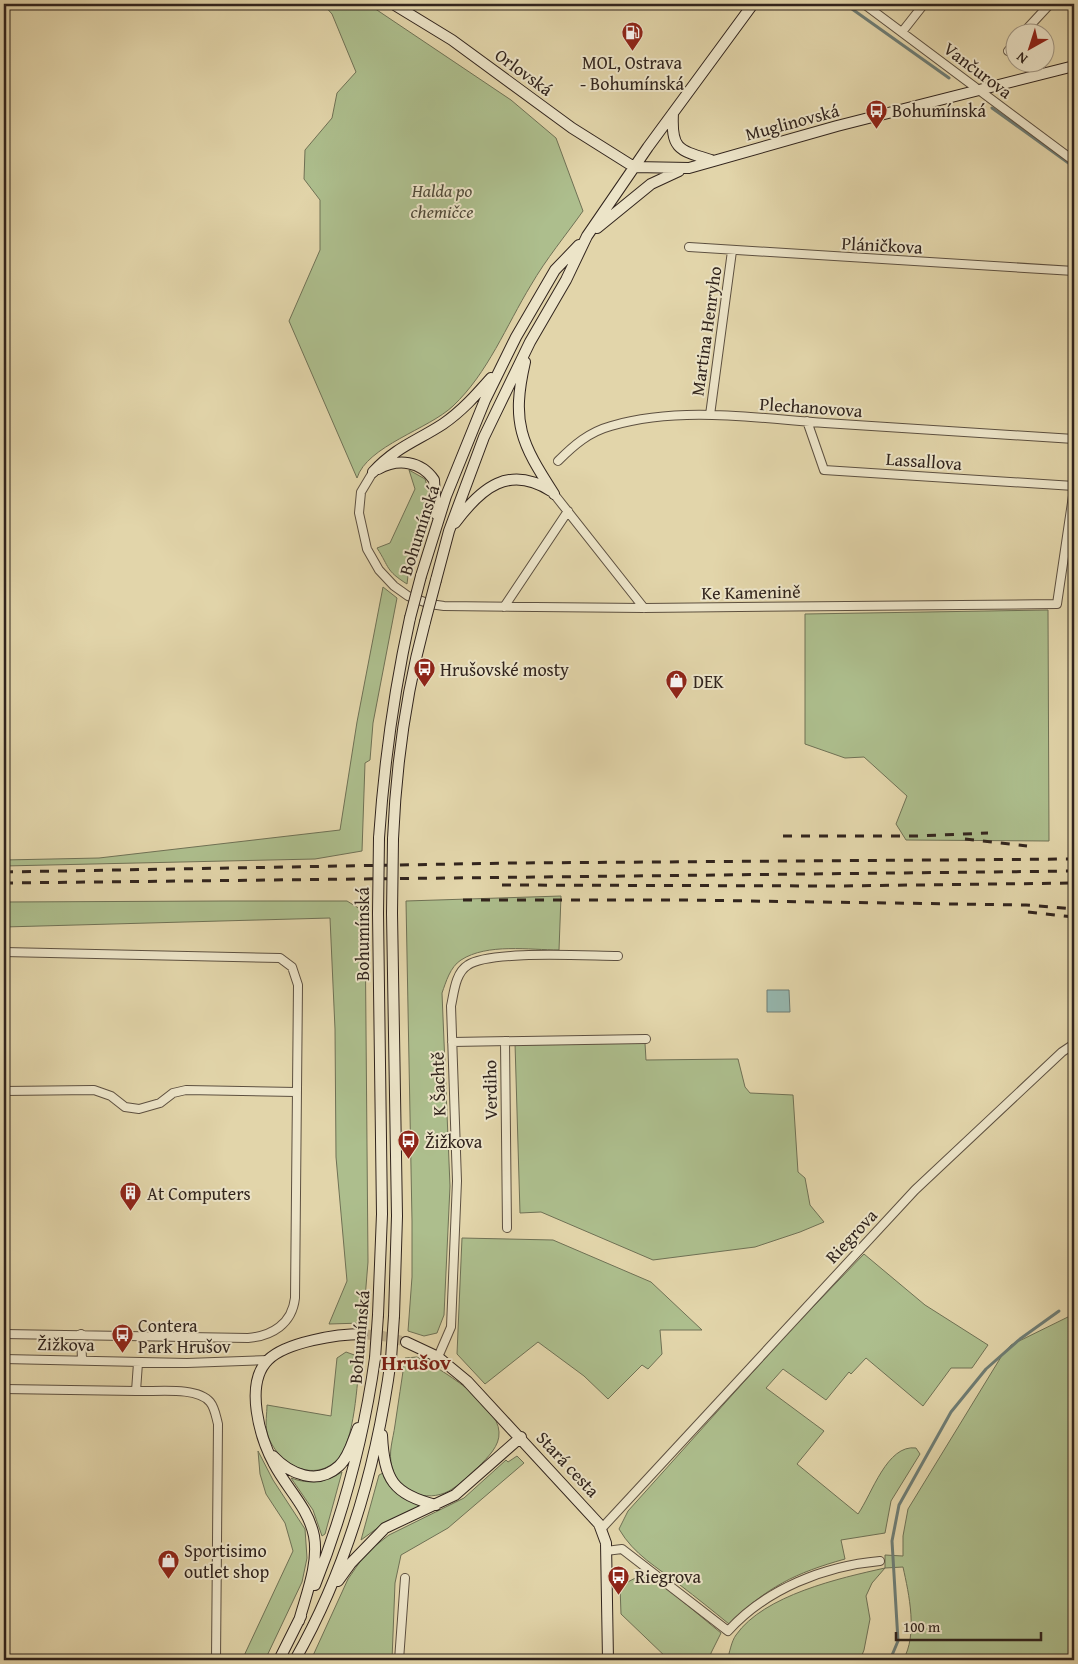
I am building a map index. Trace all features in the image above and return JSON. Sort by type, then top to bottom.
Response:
[{"type":"main road","name":"Orlovská","points":[[393,4],[452,40],[572,128],[634,167]]},
{"type":"main road","name":"Bohumínská","points":[[295,1660],[326,1599],[359,1507],[384,1405],[394,1316],[397,1208],[392,913],[393,839],[403,728],[415,660],[449,532],[484,437],[530,342],[566,280],[587,236],[634,167],[753,4]]},
{"type":"main road","name":"Muglinovská","points":[[634,167],[682,169],[1074,66]]},
{"type":"main road","points":[[673,113],[672,133],[675,143],[688,153],[711,160]]},
{"type":"main road","points":[[587,236],[651,184],[682,169]]},
{"type":"main road","name":"Bohumínská","points":[[279,1660],[324,1563],[342,1510],[354,1469],[375,1358],[382,1214],[378,912],[379,838],[389,726],[396,678],[420,576],[458,464],[500,368],[555,270],[587,236]]},
{"type":"main road","points":[[530,342],[520,384],[519,405],[522,438],[535,466],[554,494]]},
{"type":"main road","points":[[373,472],[400,447],[426,434],[462,410],[500,368]]},
{"type":"main road","points":[[373,472],[397,462],[412,463],[430,474],[434,480],[437,499],[432,536]]},
{"type":"main road","points":[[449,532],[477,496],[490,486],[507,480],[521,480],[536,482],[554,494]]},
{"type":"main road","name":"Žižkova","points":[[268,1360],[284,1350],[323,1338],[362,1334]]},
{"type":"main road","name":"Stará cesta","points":[[406,1342],[438,1356],[475,1388],[591,1513],[602,1528],[606,1551],[608,1660]]},
{"type":"main road","points":[[268,1360],[259,1375],[257,1392],[259,1430],[265,1448],[275,1467],[305,1509],[315,1538],[312,1573],[298,1621]]},
{"type":"main road","points":[[265,1448],[293,1472],[313,1476],[331,1471],[339,1466],[346,1456],[368,1402]]},
{"type":"main road","points":[[384,1405],[382,1446],[394,1483],[407,1496],[436,1505]]},
{"type":"main road","points":[[326,1599],[350,1563],[385,1528],[455,1495],[521,1437]]},
{"type":"street","name":"Vančurova","points":[[864,4],[1074,162]]},
{"type":"street","points":[[902,32],[924,4]]},
{"type":"street","points":[[1033,22],[1050,4]]},
{"type":"street","name":"Pláničkova","points":[[689,247],[1074,271]]},
{"type":"street","name":"Martina Henryho","points":[[710,415],[732,251]]},
{"type":"street","name":"Plechanovova","points":[[558,461],[591,433],[611,426],[639,420],[710,415],[1074,439]]},
{"type":"street","name":"Lassallova","points":[[807,421],[824,470],[1074,488]]},
{"type":"street","name":"Ke Kamenině","points":[[373,472],[361,492],[359,513],[367,549],[379,570],[394,586],[408,596],[444,606],[644,608],[1057,604],[1074,488]]},
{"type":"street","points":[[554,494],[644,608]]},
{"type":"street","points":[[504,607],[568,512]]},
{"type":"street","points":[[4,952],[280,958],[292,967],[298,985],[295,1298],[292,1312],[285,1323],[270,1333],[248,1338],[4,1334]]},
{"type":"street","name":"K Šachtě","points":[[438,1356],[449,1333],[451,1314],[457,1181],[451,1006],[457,978],[468,965],[495,956],[618,956]]},
{"type":"street","name":"Verdiho","points":[[452,1042],[646,1039]]},
{"type":"street","name":"Verdiho","points":[[505,1041],[507,1228]]},
{"type":"street","name":"Riegrova","points":[[602,1528],[915,1190],[1062,1052],[1074,1044]]},
{"type":"street","points":[[4,1091],[94,1090],[111,1096],[125,1107],[139,1109],[160,1103],[173,1093],[186,1090],[296,1092]]},
{"type":"street","points":[[81,1334],[82,1360]]},
{"type":"street","name":"Žižkova","points":[[4,1359],[138,1362],[268,1360]]},
{"type":"street","points":[[136,1392],[138,1362]]},
{"type":"street","points":[[4,1389],[188,1392],[200,1395],[209,1401],[218,1424],[216,1660]]},
{"type":"street","points":[[606,1551],[622,1549],[728,1631],[752,1608],[790,1586],[819,1574],[880,1561]]},
{"type":"street","points":[[399,1660],[405,1578]]},
{"type":"green space","name":"Halda po chemičce","points":[[323,4],[368,4],[511,100],[556,138],[583,211],[537,275],[496,348],[465,393],[453,406],[442,414],[373,456],[363,467],[357,478],[289,321],[320,250],[320,200],[304,179],[305,150],[332,118],[337,93],[356,72],[332,14]]},
{"type":"green space","points":[[409,470],[425,479],[431,499],[409,567],[407,584],[391,572],[377,548],[390,543],[415,489]]},
{"type":"green space","points":[[383,587],[397,598],[373,723],[370,760],[365,763],[362,851],[315,859],[4,866],[4,860],[99,858],[340,830],[357,722]]},
{"type":"green space","points":[[1048,610],[1049,841],[906,840],[896,824],[907,796],[864,757],[845,758],[805,744],[805,614]]},
{"type":"green space","points":[[561,896],[559,950],[496,949],[471,955],[457,963],[449,975],[442,993],[450,1186],[444,1315],[437,1333],[424,1336],[408,1331],[412,1277],[412,1221],[406,901]]},
{"type":"green space","points":[[347,901],[365,912],[368,1262],[363,1323],[329,1324],[347,1281],[336,1157],[335,1029],[330,918],[4,927],[4,902]]},
{"type":"green space","points":[[515,1043],[645,1043],[646,1060],[738,1059],[745,1087],[750,1093],[793,1095],[798,1172],[805,1178],[810,1205],[824,1222],[755,1247],[653,1260],[541,1212],[520,1213]]},
{"type":"green space","points":[[462,1238],[553,1240],[651,1282],[702,1330],[660,1330],[662,1354],[648,1369],[642,1365],[608,1399],[584,1376],[538,1342],[485,1384],[457,1354]]},
{"type":"green space","points":[[864,1254],[925,1305],[988,1345],[972,1368],[951,1368],[923,1406],[866,1358],[851,1374],[849,1372],[826,1400],[783,1369],[766,1388],[824,1431],[797,1464],[858,1514],[881,1472],[897,1454],[906,1449],[916,1448],[920,1454],[891,1501],[885,1533],[841,1540],[845,1559],[811,1570],[782,1583],[756,1600],[729,1624],[639,1553],[619,1529],[628,1511],[786,1335]]},
{"type":"green space","points":[[1074,1314],[1074,1660],[903,1660],[908,1650],[911,1627],[908,1589],[903,1567],[885,1568],[885,1555],[903,1556],[903,1536],[908,1509],[1001,1357],[1011,1345]]},
{"type":"green space","points":[[346,1352],[360,1357],[354,1411],[348,1440],[337,1460],[327,1467],[305,1470],[285,1460],[271,1443],[266,1429],[267,1405],[331,1416],[337,1358]]},
{"type":"green space","points":[[417,1357],[453,1378],[479,1399],[496,1421],[499,1432],[498,1442],[495,1447],[461,1483],[449,1491],[431,1496],[414,1493],[400,1483],[395,1476],[390,1456],[405,1358]]},
{"type":"green space","points":[[258,1451],[273,1480],[305,1529],[307,1558],[302,1582],[265,1660],[242,1660],[293,1551],[285,1523],[266,1494],[260,1474]]},
{"type":"green space","points":[[517,1456],[524,1463],[448,1528],[401,1555],[395,1583],[392,1660],[311,1660],[348,1579],[366,1553],[389,1535],[464,1498],[506,1460],[508,1462]]},
{"type":"green space","points":[[342,1472],[325,1534],[322,1536],[313,1510],[291,1478],[311,1482],[324,1480]]},
{"type":"green space","points":[[383,1473],[390,1485],[405,1499],[425,1506],[383,1524],[361,1540],[379,1475]]},
{"type":"green space","points":[[885,1568],[872,1583],[866,1596],[870,1619],[864,1650],[860,1660],[727,1660],[736,1635],[749,1621],[765,1609],[804,1590]]},
{"type":"green space","points":[[647,1572],[721,1633],[711,1653],[710,1660],[669,1660],[621,1614],[620,1586]]},
{"type":"water","points":[[767,990],[789,990],[790,1012],[767,1012]]},
{"type":"waterway","points":[[845,4],[949,78]]},
{"type":"waterway","points":[[992,108],[1074,167]]},
{"type":"waterway","points":[[890,1660],[898,1641],[892,1541],[899,1505],[951,1412],[986,1369],[1020,1339],[1059,1311]]},
{"type":"tunnel","points":[[362,1334],[383,1336],[406,1342]]},
{"type":"railway","points":[[783,836],[915,836],[988,833]]},
{"type":"railway","points":[[965,839],[1027,846]]},
{"type":"railway","points":[[4,872],[512,863],[1074,859]]},
{"type":"railway","points":[[4,883],[1074,871]]},
{"type":"railway","points":[[502,885],[836,886],[1074,883]]},
{"type":"railway","points":[[463,900],[682,900],[1026,905],[1074,909]]},
{"type":"railway","points":[[1028,912],[1074,917]]},
{"type":"place","name":"MOL, Ostrava - Bohumínská","points":[[632,51]]},
{"type":"place","name":"Bohumínská","points":[[876,129]]},
{"type":"place","name":"Hrušovské mosty","points":[[424,688]]},
{"type":"place","name":"DEK","points":[[677,700]]},
{"type":"place","name":"Žižkova","points":[[409,1160]]},
{"type":"place","name":"At Computers","points":[[131,1212]]},
{"type":"place","name":"Contera Park Hrušov","points":[[122,1354]]},
{"type":"place","name":"Sportisimo outlet shop","points":[[168,1579]]},
{"type":"place","name":"Riegrova","points":[[619,1595]]},
{"type":"district","name":"Hrušov","points":[[416,1362]]}]
